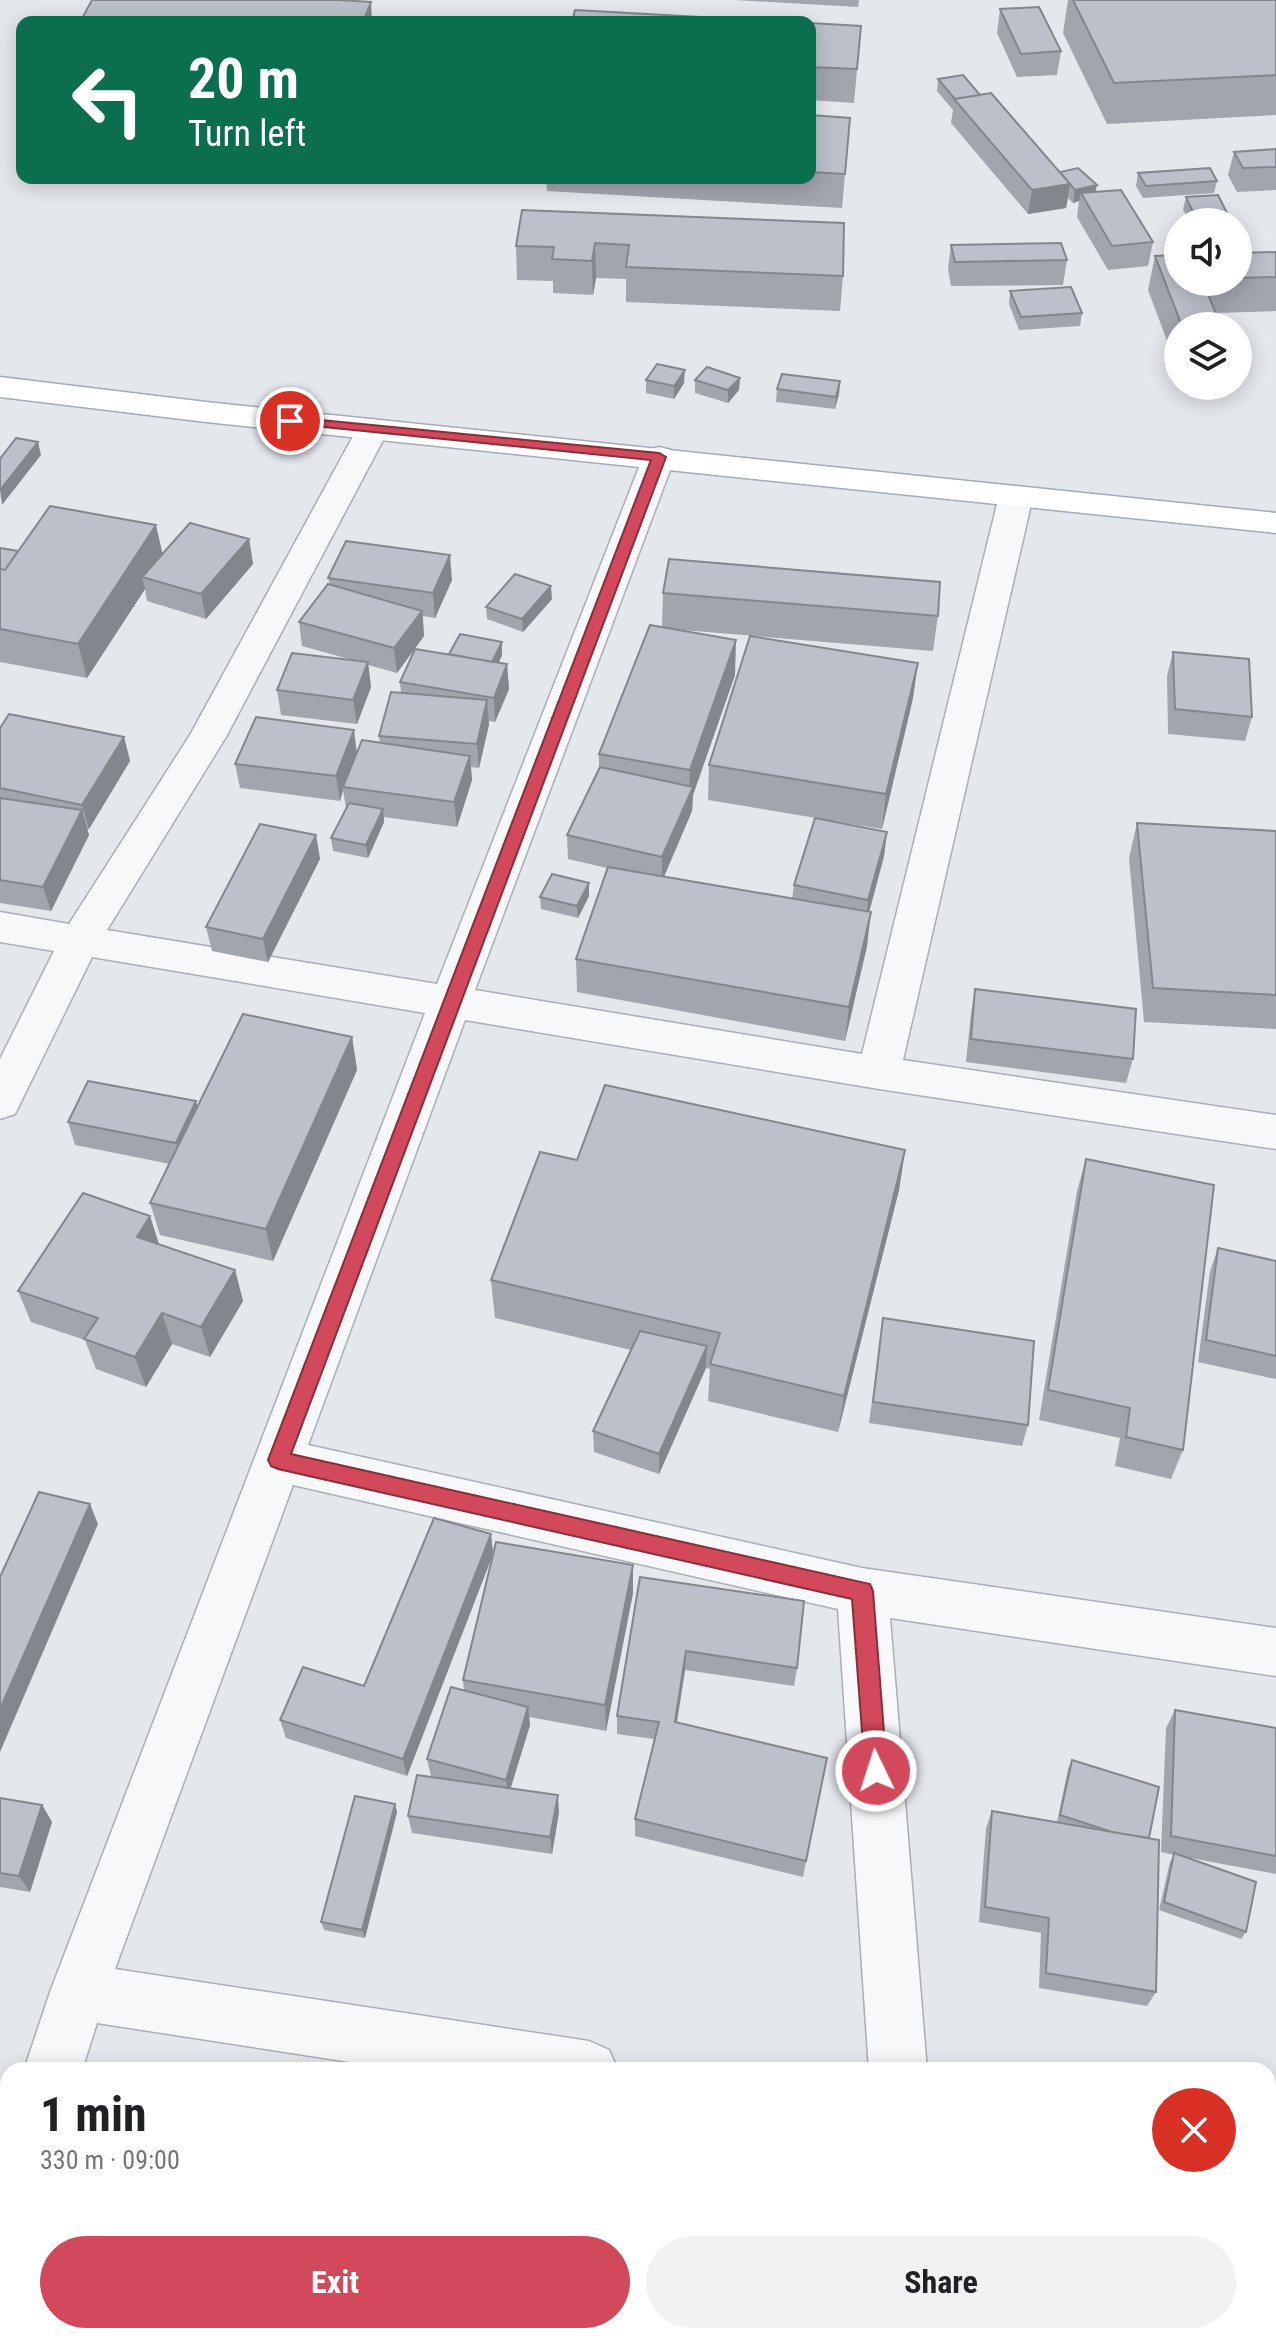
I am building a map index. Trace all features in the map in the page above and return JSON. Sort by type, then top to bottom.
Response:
[{"type":"main road","points":[[0,387],[1276,523]]},
{"type":"street","points":[[0,1102],[80,940],[207,737],[373,429]]},
{"type":"street","points":[[56,2062],[78,1992],[278,1460],[659,457]]},
{"type":"street","points":[[879,1073],[1016,496]]},
{"type":"street","points":[[0,927],[879,1073],[1276,1132]]},
{"type":"street","points":[[278,1460],[862,1591],[1276,1652]]},
{"type":"street","points":[[862,1591],[897,2062]]},
{"type":"street","points":[[78,1992],[537,2062]]},
{"type":"building","points":[[92,0],[371,2],[365,16],[83,16]]},
{"type":"building","points":[[1073,0],[1276,0],[1276,75],[1114,83]]},
{"type":"building","points":[[1039,7],[1061,51],[1021,54],[1000,9]]},
{"type":"building","points":[[575,10],[682,16],[574,16]]},
{"type":"building","points":[[816,23],[861,26],[857,69],[816,67]]},
{"type":"building","points":[[963,75],[980,95],[955,99],[938,79]]},
{"type":"building","points":[[991,93],[1070,184],[1032,190],[954,99]]},
{"type":"building","points":[[816,115],[850,118],[845,174],[816,172]]},
{"type":"building","points":[[1276,149],[1276,167],[1243,168],[1234,152]]},
{"type":"building","points":[[1078,168],[1097,185],[1075,190],[1060,172]]},
{"type":"building","points":[[1210,168],[1217,181],[1146,186],[1138,173]]},
{"type":"building","points":[[1121,190],[1153,242],[1112,246],[1081,193]]},
{"type":"building","points":[[1218,195],[1224,208],[1191,208],[1186,197]]},
{"type":"building","points":[[522,210],[844,223],[843,276],[626,267],[629,245],[595,243],[592,261],[552,259],[554,247],[516,246]]},
{"type":"building","points":[[1061,243],[1067,260],[955,262],[951,245]]},
{"type":"building","points":[[1276,252],[1276,277],[1252,278],[1252,253]]},
{"type":"building","points":[[1155,256],[1164,256],[1164,279]]},
{"type":"building","points":[[1071,287],[1082,313],[1021,317],[1010,291]]},
{"type":"building","points":[[1170,296],[1209,296],[1215,312],[1177,312]]},
{"type":"building","points":[[657,364],[685,370],[674,386],[646,380]]},
{"type":"building","points":[[707,367],[740,378],[728,390],[695,380]]},
{"type":"building","points":[[782,374],[840,381],[836,397],[777,389]]},
{"type":"building","points":[[16,438],[38,442],[0,490],[0,459]]},
{"type":"building","points":[[50,506],[156,525],[78,644],[0,629],[0,569],[5,570]]},
{"type":"building","points":[[190,523],[249,539],[201,594],[142,577]]},
{"type":"building","points":[[346,541],[450,555],[433,593],[328,578]]},
{"type":"building","points":[[0,548],[18,551],[5,570],[0,569]]},
{"type":"building","points":[[669,559],[940,582],[938,616],[663,593]]},
{"type":"building","points":[[515,574],[551,586],[522,619],[486,607]]},
{"type":"building","points":[[328,584],[422,611],[394,648],[299,622]]},
{"type":"building","points":[[650,625],[736,640],[690,770],[599,754]]},
{"type":"building","points":[[460,634],[502,642],[492,662],[449,654]]},
{"type":"building","points":[[750,636],[918,663],[886,794],[709,765]]},
{"type":"building","points":[[415,649],[507,664],[494,698],[400,682]]},
{"type":"building","points":[[1173,652],[1249,659],[1252,717],[1175,709]]},
{"type":"building","points":[[292,653],[368,662],[353,700],[277,690]]},
{"type":"building","points":[[391,692],[487,700],[477,744],[379,736]]},
{"type":"building","points":[[9,714],[124,737],[82,805],[0,788],[0,728]]},
{"type":"building","points":[[256,717],[354,730],[336,776],[235,764]]},
{"type":"building","points":[[362,740],[470,756],[454,802],[343,787]]},
{"type":"building","points":[[600,767],[693,787],[662,857],[567,835]]},
{"type":"building","points":[[0,798],[82,810],[43,887],[0,880]]},
{"type":"building","points":[[349,803],[383,809],[366,845],[331,838]]},
{"type":"building","points":[[815,818],[887,832],[868,900],[794,885]]},
{"type":"building","points":[[1137,823],[1276,831],[1276,995],[1153,988]]},
{"type":"building","points":[[260,824],[316,835],[263,939],[206,927]]},
{"type":"building","points":[[608,867],[871,912],[849,1007],[576,959]]},
{"type":"building","points":[[552,874],[589,883],[577,906],[540,897]]},
{"type":"building","points":[[975,989],[1136,1009],[1133,1059],[971,1039]]},
{"type":"building","points":[[243,1014],[352,1037],[266,1229],[150,1203]]},
{"type":"building","points":[[88,1081],[196,1101],[176,1143],[68,1122]]},
{"type":"building","points":[[605,1085],[905,1150],[844,1396],[710,1364],[720,1333],[491,1280],[540,1152],[577,1160]]},
{"type":"building","points":[[1086,1159],[1214,1185],[1183,1450],[1126,1437],[1130,1408],[1048,1390]]},
{"type":"building","points":[[83,1193],[150,1216],[137,1237],[235,1270],[201,1327],[162,1313],[135,1357],[84,1339],[98,1318],[18,1291]]},
{"type":"building","points":[[1218,1248],[1276,1261],[1276,1356],[1206,1340]]},
{"type":"building","points":[[883,1318],[1034,1341],[1028,1425],[873,1402]]},
{"type":"building","points":[[640,1331],[707,1346],[659,1454],[593,1431]]},
{"type":"building","points":[[39,1492],[90,1504],[0,1709],[0,1577]]},
{"type":"building","points":[[434,1518],[491,1534],[403,1759],[280,1720],[303,1667],[364,1686]]},
{"type":"building","points":[[496,1542],[633,1565],[605,1705],[463,1680]]},
{"type":"building","points":[[640,1577],[804,1601],[797,1668],[686,1651],[675,1722],[827,1758],[806,1861],[635,1819],[659,1722],[617,1716]]},
{"type":"building","points":[[451,1687],[528,1707],[506,1780],[427,1759]]},
{"type":"building","points":[[1175,1710],[1276,1728],[1276,1856],[1171,1836]]},
{"type":"building","points":[[1072,1760],[1159,1787],[1149,1838],[1112,1832],[1060,1815]]},
{"type":"building","points":[[417,1775],[558,1795],[550,1837],[408,1816]]},
{"type":"building","points":[[355,1796],[395,1804],[362,1930],[321,1922]]},
{"type":"building","points":[[0,1798],[42,1805],[19,1876],[0,1873]]},
{"type":"building","points":[[992,1811],[1159,1840],[1156,1992],[1046,1973],[1049,1918],[985,1907]]},
{"type":"building","points":[[1174,1853],[1256,1882],[1246,1932],[1164,1902]]},
{"type":"route","points":[[290,421],[659,457],[278,1460],[862,1591],[876,1771]]}]
